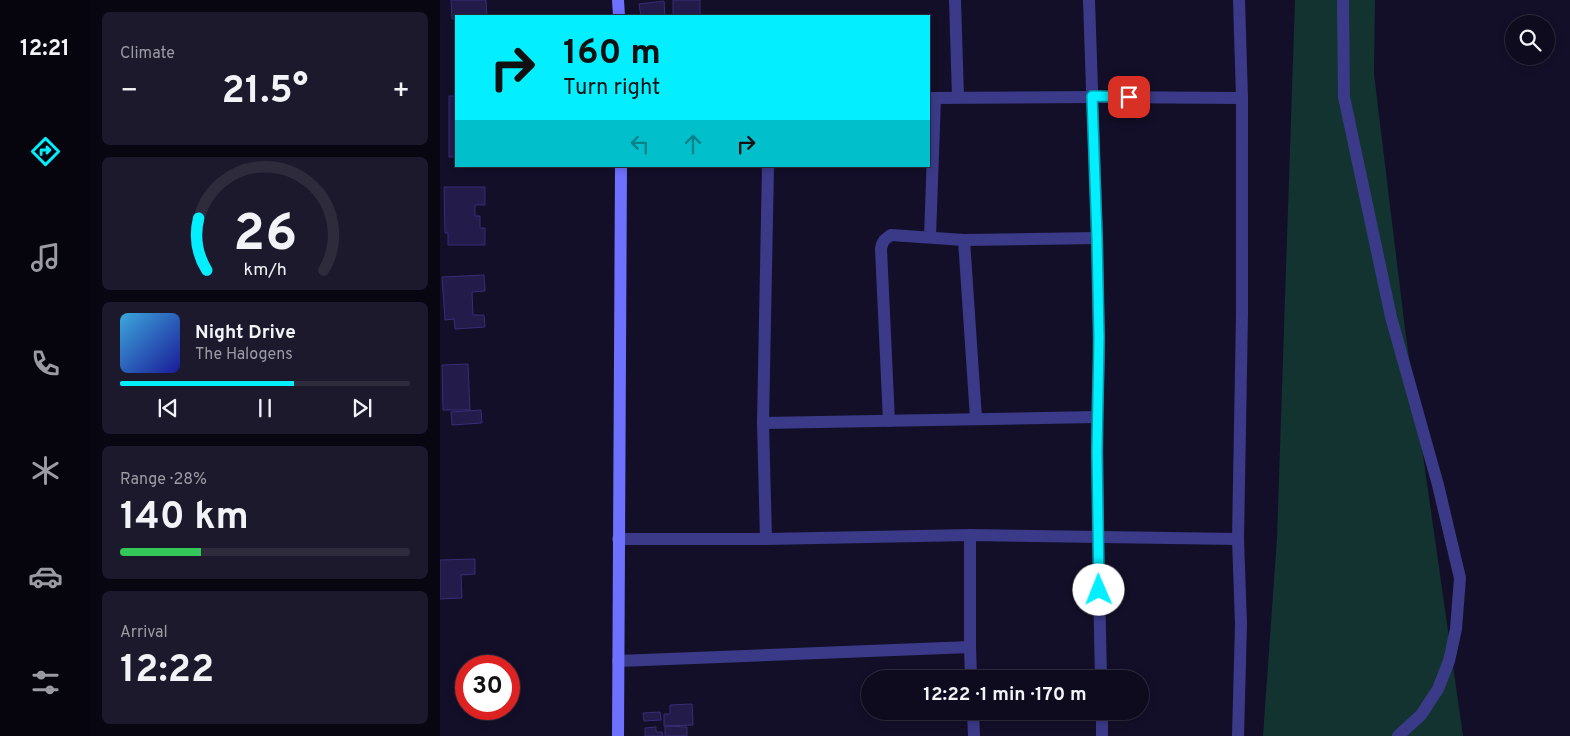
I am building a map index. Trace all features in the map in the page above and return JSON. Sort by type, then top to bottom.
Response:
[{"type":"street","points":[[618,0],[619,15]]},
{"type":"street","points":[[955,0],[958,98]]},
{"type":"street","points":[[1089,0],[1097,238],[1099,358],[1097,416],[1098,537],[1101,670]]},
{"type":"street","points":[[1238,736],[1241,624],[1238,538],[1242,313],[1242,98],[1239,0]]},
{"type":"street","points":[[1343,0],[1344,97],[1391,317],[1438,486],[1460,578],[1456,628],[1438,689],[1420,715],[1398,736]]},
{"type":"street","points":[[930,237],[932,98],[1092,96],[1242,98]]},
{"type":"street","points":[[618,736],[621,167]]},
{"type":"street","points":[[766,539],[763,423],[768,167]]},
{"type":"street","points":[[889,421],[882,244],[885,239],[891,235],[964,240],[1097,238]]},
{"type":"street","points":[[964,240],[976,418]]},
{"type":"street","points":[[763,423],[1097,416]]},
{"type":"street","points":[[618,539],[766,539],[970,535],[1238,538]]},
{"type":"street","points":[[970,535],[971,670]]},
{"type":"street","points":[[618,661],[970,647]]},
{"type":"street","points":[[973,720],[974,736]]},
{"type":"street","points":[[1102,720],[1102,736]]},
{"type":"green space","points":[[1295,0],[1375,0],[1374,74],[1405,329],[1463,736],[1263,736],[1277,538]]},
{"type":"building","points":[[451,0],[486,0],[487,15],[455,15],[455,19],[452,19]]},
{"type":"building","points":[[673,0],[700,0],[700,15],[673,15]]},
{"type":"building","points":[[664,1],[665,15],[641,15],[639,4]]},
{"type":"building","points":[[449,96],[455,96],[455,157],[449,157]]},
{"type":"building","points":[[444,187],[485,187],[485,205],[475,205],[475,216],[480,216],[480,228],[485,228],[485,245],[448,245],[448,233],[445,233]]},
{"type":"building","points":[[484,275],[485,291],[472,292],[473,315],[484,315],[485,327],[455,329],[454,319],[445,320],[442,277]]},
{"type":"building","points":[[468,364],[470,410],[443,410],[442,365]]},
{"type":"building","points":[[481,410],[482,423],[452,425],[451,412]]},
{"type":"building","points":[[475,559],[475,574],[461,575],[462,598],[440,599],[440,560]]},
{"type":"building","points":[[692,704],[693,725],[664,726],[664,714],[670,714],[670,705]]},
{"type":"building","points":[[660,712],[661,720],[644,721],[643,713]]},
{"type":"building","points":[[665,726],[687,727],[687,736],[665,736]]},
{"type":"building","points":[[656,727],[656,732],[662,732],[663,736],[645,736],[645,728]]},
{"type":"route","points":[[1099,590],[1097,451],[1099,338],[1092,96],[1129,97]]}]
